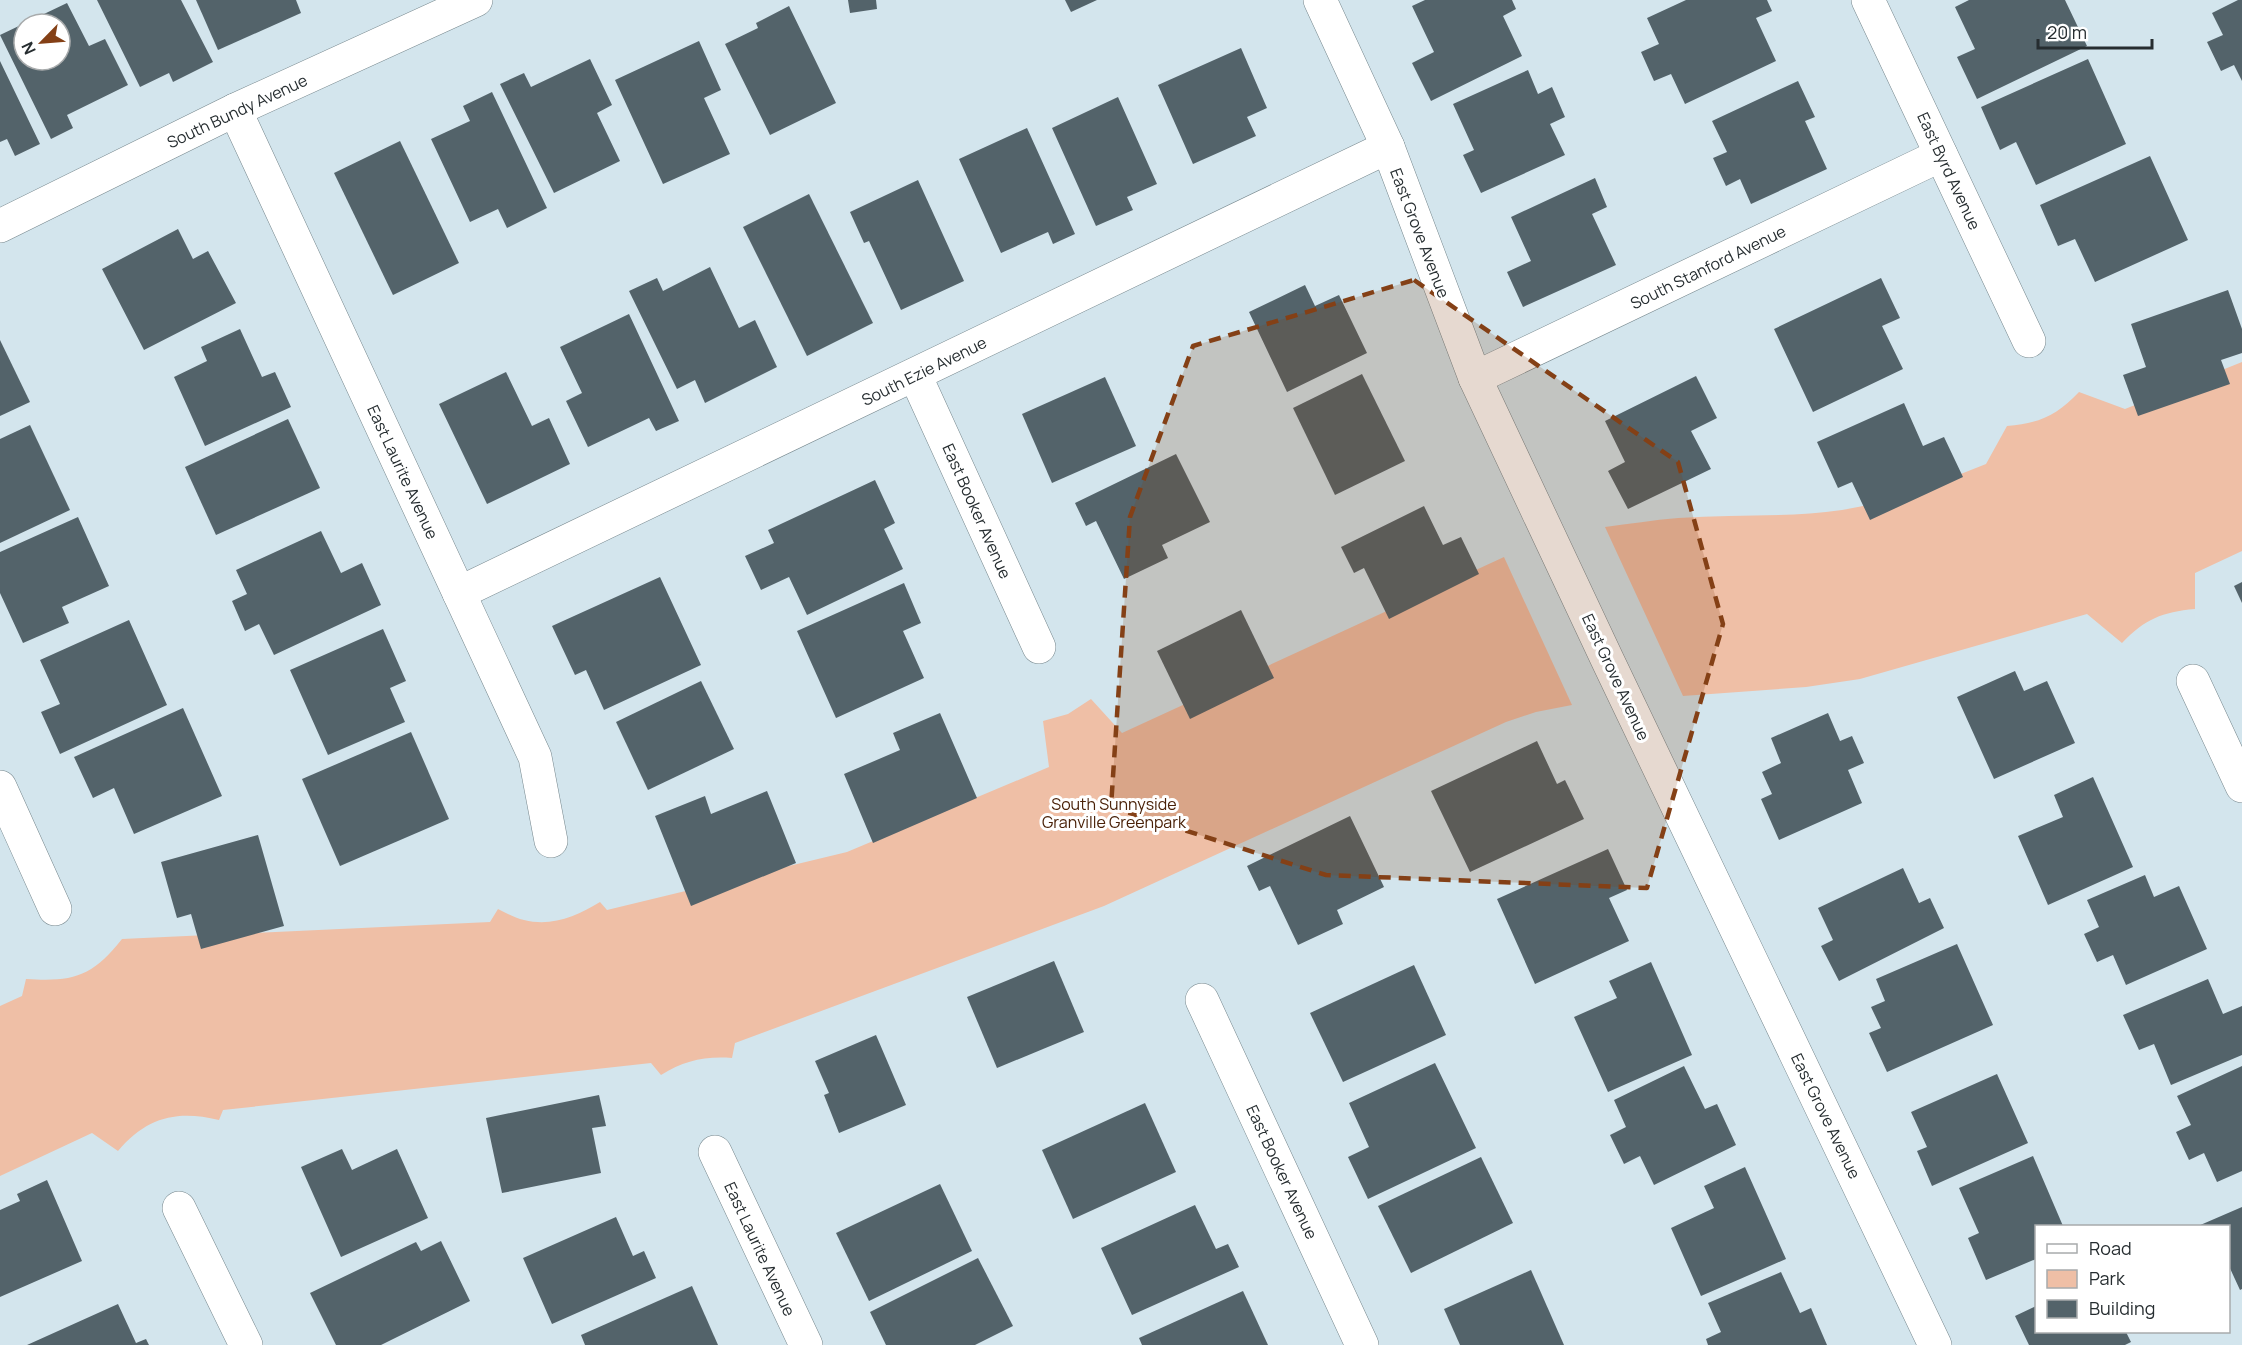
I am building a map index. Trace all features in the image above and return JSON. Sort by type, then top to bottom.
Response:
[{"type":"street","name":"South Bundy Avenue","points":[[0,226],[235,110],[476,0]]},
{"type":"street","name":"East Grove Avenue","points":[[1320,0],[1388,147],[1475,378],[1935,1345]]},
{"type":"street","name":"East Byrd Avenue","points":[[1868,0],[2030,341]]},
{"type":"street","name":"East Laurite Avenue","points":[[235,110],[535,757],[551,841]]},
{"type":"street","name":"South Ezie Avenue","points":[[459,592],[1388,147]]},
{"type":"street","name":"South Stanford Avenue","points":[[1475,378],[1941,155]]},
{"type":"street","name":"East Booker Avenue","points":[[915,375],[1039,647]]},
{"type":"street","points":[[2193,681],[2242,786]]},
{"type":"street","points":[[0,787],[55,909]]},
{"type":"street","name":"East Booker Avenue","points":[[1202,1000],[1362,1345]]},
{"type":"street","name":"East Laurite Avenue","points":[[715,1152],[806,1345]]},
{"type":"street","points":[[179,1208],[246,1345]]},
{"type":"highlighted area","points":[[1414,280],[1678,462],[1723,624],[1647,888],[1326,875],[1111,807],[1130,517],[1193,346]]},
{"type":"green space","points":[[2242,362],[2242,551],[2195,573],[2195,609],[2173,612],[2155,618],[2138,628],[2122,643],[2087,614],[1860,679],[1806,687],[1683,696],[1605,527],[1678,518],[1780,515],[1861,507],[1933,485],[1986,464],[2007,426],[2029,423],[2047,417],[2063,407],[2079,392],[2125,409]]},
{"type":"green space","name":"South Sunnyside Granville Greenpark","points":[[1504,557],[1572,705],[1536,712],[1506,722],[1104,906],[735,1043],[732,1058],[695,1061],[678,1066],[661,1075],[651,1063],[223,1110],[219,1120],[176,1116],[140,1130],[118,1151],[92,1133],[0,1176],[0,1006],[22,996],[26,979],[69,978],[91,969],[101,962],[122,939],[490,922],[498,909],[524,920],[554,921],[573,916],[600,902],[607,910],[847,852],[1049,767],[1043,721],[1068,714],[1091,699],[1122,733]]},
{"type":"building","points":[[97,0],[181,0],[213,62],[173,82],[169,73],[140,87]]},
{"type":"building","points":[[196,0],[296,0],[301,13],[218,50]]},
{"type":"building","points":[[848,0],[876,0],[877,9],[850,13]]},
{"type":"building","points":[[1065,0],[1097,0],[1071,12]]},
{"type":"building","points":[[1425,0],[1512,0],[1516,9],[1503,16],[1522,56],[1431,101],[1412,63],[1434,52],[1412,6]]},
{"type":"building","points":[[1686,0],[1767,0],[1772,11],[1756,18],[1776,61],[1685,104],[1671,74],[1654,81],[1641,52],[1659,44],[1647,18]]},
{"type":"building","points":[[1969,0],[2065,0],[2087,46],[1977,99],[1957,57],[1975,49],[1955,7]]},
{"type":"building","points":[[2242,0],[2242,81],[2234,65],[2221,71],[2207,42],[2223,35],[2212,13]]},
{"type":"building","points":[[67,3],[72,12],[48,12]]},
{"type":"building","points":[[789,6],[836,103],[770,135],[725,44],[758,28],[756,23]]},
{"type":"building","points":[[72,13],[89,46],[105,39],[128,85],[67,115],[73,128],[51,139],[18,72],[72,72]]},
{"type":"building","points":[[12,29],[12,59],[0,35]]},
{"type":"building","points":[[699,41],[721,90],[704,98],[730,154],[663,184],[615,80]]},
{"type":"building","points":[[1241,48],[1267,108],[1247,117],[1256,136],[1193,164],[1158,85]]},
{"type":"building","points":[[590,59],[612,105],[597,113],[620,161],[554,193],[500,84],[524,73],[531,87]]},
{"type":"building","points":[[2088,59],[2126,144],[2036,185],[2016,142],[2000,150],[1981,107]]},
{"type":"building","points":[[0,61],[40,144],[15,156],[7,139],[0,142]]},
{"type":"building","points":[[1528,70],[1538,94],[1552,87],[1565,117],[1550,124],[1565,155],[1481,193],[1463,155],[1474,150],[1453,104]]},
{"type":"building","points":[[1798,81],[1815,117],[1805,121],[1827,169],[1751,204],[1740,179],[1726,186],[1713,158],[1727,152],[1712,121]]},
{"type":"building","points":[[492,92],[547,208],[507,228],[498,209],[470,222],[431,139],[470,121],[463,106]]},
{"type":"building","points":[[1118,97],[1157,184],[1127,197],[1133,210],[1096,226],[1052,128]]},
{"type":"building","points":[[1027,128],[1075,234],[1053,244],[1048,232],[1001,253],[959,159]]},
{"type":"building","points":[[400,141],[459,263],[393,295],[334,173]]},
{"type":"building","points":[[2150,156],[2188,240],[2095,282],[2075,239],[2058,246],[2040,205]]},
{"type":"building","points":[[1595,178],[1607,207],[1592,214],[1616,265],[1523,307],[1507,272],[1531,261],[1511,217]]},
{"type":"building","points":[[918,180],[964,281],[901,310],[869,241],[864,243],[850,212]]},
{"type":"building","points":[[809,194],[873,323],[807,356],[743,227]]},
{"type":"building","points":[[178,229],[193,259],[208,251],[236,303],[144,350],[102,269]]},
{"type":"building","points":[[710,267],[739,328],[755,320],[777,367],[705,403],[695,380],[677,389],[629,291],[657,278],[663,291]]},
{"type":"building","points":[[1881,278],[1900,318],[1882,326],[1903,369],[1813,412],[1774,329]]},
{"type":"building","points":[[1305,285],[1315,306],[1339,295],[1367,353],[1287,392],[1249,312]]},
{"type":"building","points":[[2228,290],[2242,329],[2242,353],[2221,360],[2230,384],[2138,416],[2123,375],[2146,367],[2131,324]]},
{"type":"building","points":[[629,314],[679,421],[656,431],[649,418],[588,447],[566,401],[582,393],[560,347]]},
{"type":"building","points":[[240,329],[262,377],[275,372],[291,407],[205,446],[174,377],[207,361],[201,347]]},
{"type":"building","points":[[0,340],[30,402],[0,416]]},
{"type":"building","points":[[506,372],[532,426],[549,418],[570,464],[487,504],[439,404]]},
{"type":"building","points":[[1362,374],[1405,461],[1335,495],[1293,408]]},
{"type":"building","points":[[1696,376],[1717,418],[1691,431],[1711,469],[1628,509],[1608,471],[1625,462],[1605,421]]},
{"type":"building","points":[[1105,377],[1136,446],[1052,483],[1022,414]]},
{"type":"building","points":[[1904,403],[1923,446],[1944,437],[1963,477],[1870,520],[1852,482],[1838,488],[1817,442]]},
{"type":"building","points":[[288,419],[320,488],[216,535],[185,467]]},
{"type":"building","points":[[30,425],[70,510],[0,543],[0,439]]},
{"type":"building","points":[[1176,454],[1210,522],[1162,545],[1168,558],[1124,579],[1096,521],[1086,526],[1075,503]]},
{"type":"building","points":[[875,480],[895,523],[884,529],[903,569],[807,615],[789,577],[761,590],[745,556],[774,543],[768,530]]},
{"type":"building","points":[[1424,506],[1443,545],[1461,537],[1479,574],[1389,619],[1364,568],[1354,573],[1341,547]]},
{"type":"building","points":[[78,517],[109,586],[62,607],[69,623],[23,643],[0,593],[0,552]]},
{"type":"building","points":[[321,531],[341,573],[362,563],[381,605],[274,655],[259,624],[245,631],[232,601],[247,594],[236,570]]},
{"type":"building","points":[[660,577],[701,665],[604,710],[586,670],[575,675],[552,626]]},
{"type":"building","points":[[2242,582],[2242,603],[2234,586]]},
{"type":"building","points":[[904,583],[921,623],[903,631],[924,678],[836,718],[797,631]]},
{"type":"building","points":[[1241,610],[1274,678],[1190,719],[1157,651]]},
{"type":"building","points":[[129,620],[167,705],[60,754],[41,712],[60,704],[40,660]]},
{"type":"building","points":[[383,629],[406,681],[390,688],[405,722],[328,755],[290,670]]},
{"type":"building","points":[[2015,671],[2024,691],[2047,681],[2075,743],[1994,779],[1957,697]]},
{"type":"building","points":[[701,681],[734,749],[648,790],[616,722]]},
{"type":"building","points":[[183,708],[222,796],[134,834],[114,788],[93,798],[74,757]]},
{"type":"building","points":[[940,713],[977,798],[873,843],[844,774],[900,750],[893,733]]},
{"type":"building","points":[[1828,713],[1840,741],[1852,736],[1864,763],[1848,770],[1862,803],[1779,840],[1761,799],[1772,794],[1762,772],[1781,763],[1771,738]]},
{"type":"building","points":[[411,732],[449,819],[340,866],[302,779]]},
{"type":"building","points":[[1537,741],[1557,784],[1565,780],[1584,819],[1470,872],[1431,791]]},
{"type":"building","points":[[2093,777],[2133,867],[2048,905],[2018,836],[2063,817],[2054,795]]},
{"type":"building","points":[[767,791],[796,863],[691,906],[655,816],[705,796],[711,814]]},
{"type":"building","points":[[1350,816],[1384,887],[1337,910],[1343,924],[1298,945],[1270,886],[1259,891],[1247,866]]},
{"type":"building","points":[[258,835],[284,926],[201,949],[191,914],[177,918],[161,862]]},
{"type":"building","points":[[1608,849],[1627,890],[1609,898],[1629,941],[1535,984],[1497,899]]},
{"type":"building","points":[[1903,868],[1919,903],[1930,898],[1944,928],[1839,981],[1821,946],[1833,940],[1818,908]]},
{"type":"building","points":[[2145,875],[2154,897],[2179,886],[2207,949],[2126,985],[2113,955],[2097,962],[2084,934],[2099,927],[2087,900]]},
{"type":"building","points":[[1957,944],[1993,1025],[1887,1072],[1869,1033],[1881,1028],[1871,1007],[1885,1001],[1876,979]]},
{"type":"building","points":[[1054,961],[1084,1032],[997,1068],[967,997]]},
{"type":"building","points":[[1651,962],[1692,1055],[1608,1092],[1574,1017],[1617,998],[1609,981]]},
{"type":"building","points":[[1414,965],[1446,1035],[1343,1082],[1310,1013]]},
{"type":"building","points":[[2208,979],[2223,1014],[2242,1006],[2242,1055],[2171,1085],[2154,1044],[2139,1050],[2123,1015]]},
{"type":"building","points":[[876,1035],[906,1105],[839,1133],[824,1095],[829,1093],[815,1061]]},
{"type":"building","points":[[1435,1063],[1476,1148],[1368,1199],[1348,1157],[1369,1147],[1349,1103]]},
{"type":"building","points":[[1684,1066],[1705,1109],[1717,1104],[1736,1145],[1654,1185],[1640,1156],[1624,1164],[1610,1135],[1626,1127],[1614,1100]]},
{"type":"building","points":[[2242,1066],[2242,1171],[2217,1182],[2204,1153],[2189,1160],[2176,1132],[2191,1125],[2177,1096]]},
{"type":"building","points":[[1997,1074],[2028,1143],[1932,1186],[1917,1151],[1927,1147],[1911,1112]]},
{"type":"building","points":[[599,1095],[606,1126],[592,1128],[601,1173],[502,1193],[486,1118]]},
{"type":"building","points":[[1145,1103],[1176,1172],[1073,1219],[1042,1150]]},
{"type":"building","points":[[342,1149],[352,1170],[397,1149],[428,1218],[341,1257],[301,1167]]},
{"type":"building","points":[[2033,1156],[2063,1225],[2035,1225],[2035,1259],[1986,1280],[1968,1238],[1979,1233],[1959,1188]]},
{"type":"building","points":[[1481,1157],[1513,1223],[1411,1273],[1378,1206]]},
{"type":"building","points":[[1745,1167],[1786,1259],[1701,1296],[1671,1228],[1714,1208],[1704,1186]]},
{"type":"building","points":[[47,1180],[82,1261],[0,1297],[0,1210],[20,1201],[17,1194]]},
{"type":"building","points":[[940,1184],[972,1251],[869,1301],[836,1233]]},
{"type":"building","points":[[1195,1205],[1216,1249],[1228,1244],[1239,1267],[1132,1315],[1101,1248]]},
{"type":"building","points":[[2242,1207],[2242,1289],[2240,1290],[2230,1268],[2230,1225],[2200,1225]]},
{"type":"building","points":[[616,1217],[633,1256],[644,1251],[656,1278],[552,1324],[523,1258]]},
{"type":"building","points":[[441,1241],[470,1301],[381,1345],[336,1345],[310,1293],[416,1242],[421,1251]]},
{"type":"building","points":[[978,1258],[1013,1326],[975,1345],[886,1345],[870,1312]]},
{"type":"building","points":[[1531,1270],[1564,1345],[1460,1345],[1444,1309]]},
{"type":"building","points":[[1781,1272],[1800,1313],[1811,1308],[1827,1345],[1708,1345],[1706,1339],[1721,1332],[1708,1303]]},
{"type":"building","points":[[692,1286],[718,1345],[585,1345],[581,1335]]},
{"type":"building","points":[[1243,1291],[1268,1345],[1142,1345],[1139,1338]]},
{"type":"building","points":[[118,1304],[136,1343],[146,1339],[149,1345],[27,1345]]},
{"type":"building","points":[[2035,1306],[2035,1333],[2126,1333],[2131,1342],[2125,1345],[2029,1345],[2015,1316]]}]
